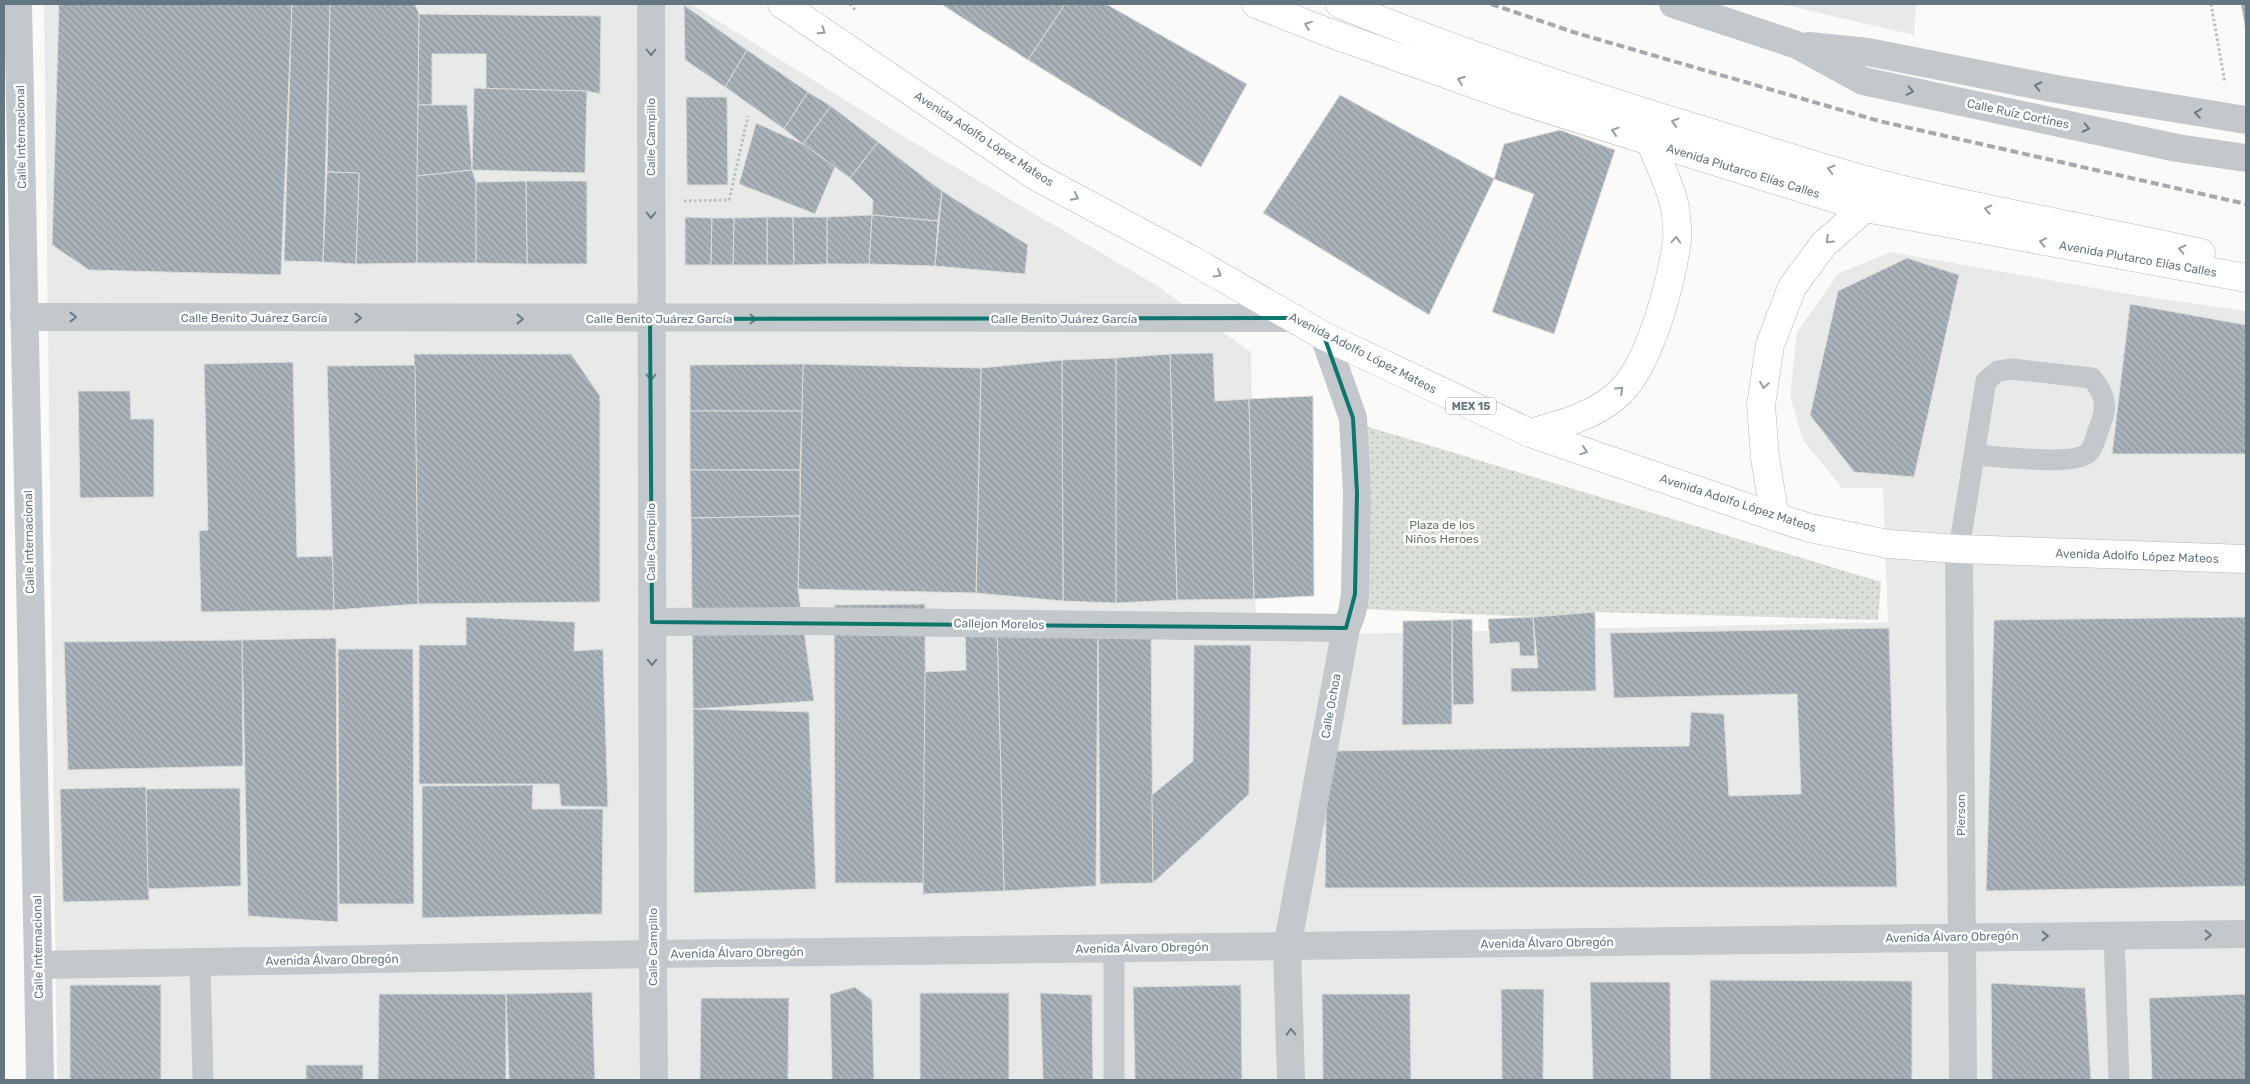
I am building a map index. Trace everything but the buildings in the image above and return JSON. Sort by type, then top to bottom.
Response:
[{"type":"highway","name":"Avenida Adolfo López Mateos","points":[[782,4],[1038,177],[1192,260],[1324,336],[1530,433],[1810,528],[1888,544],[1959,549],[2246,559]]},
{"type":"highway","name":"Avenida Plutarco Elías Calles","points":[[1256,4],[1327,32],[1525,102],[1651,143],[1865,208],[2246,278]]},
{"type":"highway","points":[[1340,4],[1407,31],[1611,103],[1894,188],[2246,263]]},
{"type":"highway","points":[[1530,433],[1575,420],[1606,403],[1624,388],[1642,362],[1656,324],[1677,239],[1674,203],[1651,143]]},
{"type":"highway","points":[[1775,517],[1765,458],[1761,405],[1770,345],[1792,287],[1824,244],[1865,208]]},
{"type":"street","name":"Calle Internacional","points":[[18,4],[40,1080]]},
{"type":"street","name":"Calle Campillo","points":[[651,4],[650,319],[654,1080]]},
{"type":"street","name":"Calle Ruíz Cortines","points":[[1673,4],[1797,45],[1862,81],[2177,148],[2246,158]]},
{"type":"street","name":"Calle Ruíz Cortines","points":[[1797,45],[1868,52],[2056,89],[2238,119]]},
{"type":"street","name":"Calle Benito Juárez García","points":[[24,317],[650,319],[1294,318]]},
{"type":"street","name":"Calle Ochoa","points":[[1291,1080],[1287,948],[1346,628],[1352,613],[1355,594],[1357,493],[1353,418],[1324,336]]},
{"type":"street","name":"Pierson","points":[[1959,549],[1963,1080]]},
{"type":"street","name":"Callejon Morelos","points":[[652,622],[803,621],[1346,628]]},
{"type":"street","name":"Avenida Álvaro Obregón","points":[[38,965],[653,954],[1114,948],[1287,948],[1962,936],[2246,934]]},
{"type":"lane","points":[[1959,549],[1974,455],[1986,381],[1998,371],[2012,369],[2092,378],[2100,388],[2106,403],[2104,416],[2089,452],[2078,459],[2057,460],[1974,455]]},
{"type":"lane","points":[[2114,935],[2119,1080]]},
{"type":"lane","points":[[1114,948],[1114,1080]]},
{"type":"lane","points":[[200,962],[203,1080]]},
{"type":"path","points":[[2211,4],[2238,119]]},
{"type":"path","points":[[651,202],[729,200],[748,116]]},
{"type":"highlighted area","points":[[1294,318],[1324,336],[1353,418],[1357,493],[1355,594],[1346,628],[652,622],[650,319]]},
{"type":"shaded area","points":[[44,4],[677,4],[680,6],[681,4],[691,4],[916,144],[1156,285],[1251,352],[1256,636],[1888,622],[1883,488],[1842,488],[1803,440],[1790,396],[1797,332],[1839,273],[1891,252],[2140,296],[2246,311],[2246,1080],[57,1080]]},
{"type":"shaded area","points":[[1781,4],[1916,4],[1914,35]]},
{"type":"green space","name":"Plaza de los Niños Heroes","points":[[1362,425],[1881,582],[1878,620],[1595,612],[1533,617],[1363,609]]},
{"type":"railway","points":[[1491,4],[1573,32],[1879,121],[2246,204]]}]
